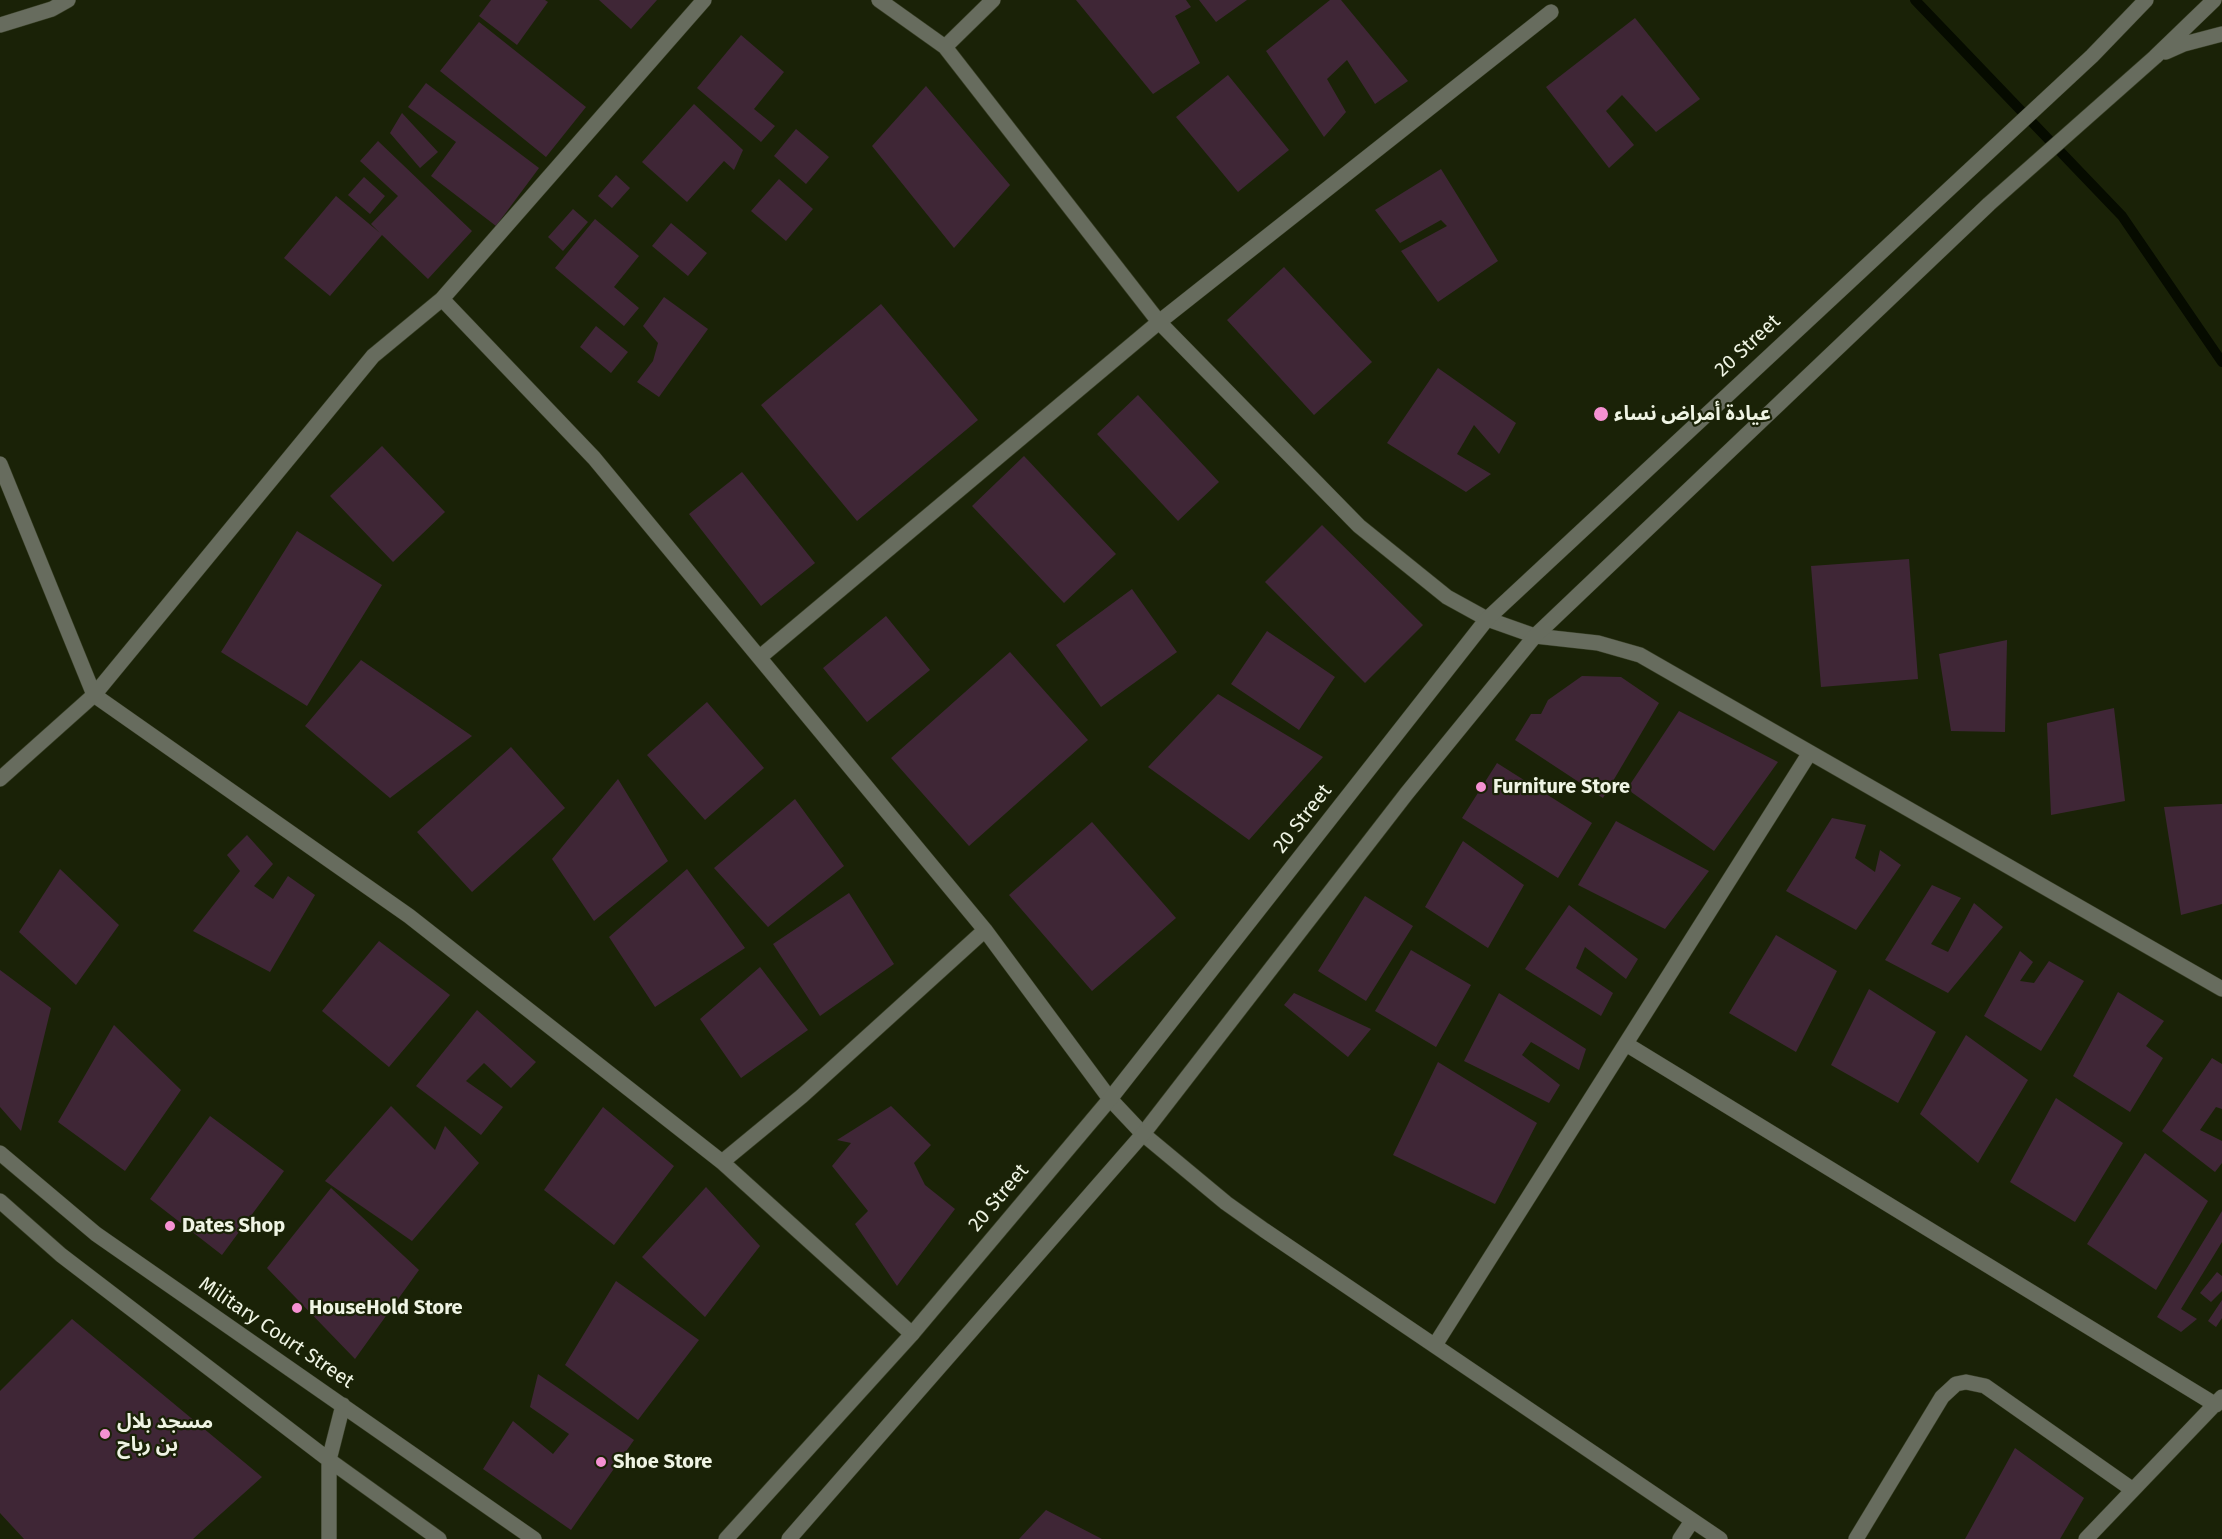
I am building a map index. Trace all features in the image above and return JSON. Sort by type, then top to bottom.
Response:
[{"type":"street","points":[[0,25],[52,9],[68,0]]},
{"type":"street","points":[[0,779],[94,695],[373,356],[442,298],[704,0]]},
{"type":"street","points":[[879,0],[945,47],[1159,322],[1359,525],[1448,597],[1487,619],[1535,636],[1598,643],[1640,656],[2222,989]]},
{"type":"street","points":[[945,47],[993,0]]},
{"type":"street","points":[[2125,22],[2128,0]]},
{"type":"street","name":"20 Street","points":[[726,1539],[912,1334],[1110,1099],[1487,619],[2092,56],[2146,0]]},
{"type":"street","points":[[789,1539],[1143,1134],[1407,793],[1535,636],[1989,204],[2155,57],[2214,0]]},
{"type":"street","points":[[760,657],[1159,322],[1551,12]]},
{"type":"street","points":[[2155,57],[2184,44],[2222,34]]},
{"type":"street","points":[[442,298],[594,458],[985,930],[1110,1099],[1143,1134],[1226,1203],[1720,1539]]},
{"type":"street","points":[[0,464],[94,695],[409,915],[722,1162],[912,1334]]},
{"type":"street","points":[[1436,1345],[1809,754]]},
{"type":"street","points":[[722,1162],[802,1096],[985,930]]},
{"type":"street","points":[[1626,1044],[2219,1401],[2086,1539]]},
{"type":"street","name":"Military Court Street","points":[[0,1153],[96,1234],[534,1539]]},
{"type":"street","points":[[0,1201],[61,1255],[329,1460],[439,1539]]},
{"type":"street","points":[[1856,1539],[1942,1397],[1956,1384],[1966,1382],[1985,1386],[2133,1490]]},
{"type":"street","points":[[329,1539],[329,1460],[343,1405]]},
{"type":"street","points":[[1680,1539],[1692,1521]]},
{"type":"building","points":[[491,0],[545,0],[548,2],[517,45],[479,16]]},
{"type":"building","points":[[599,0],[657,0],[631,29]]},
{"type":"building","points":[[1076,0],[1186,0],[1191,7],[1175,16],[1200,63],[1153,94]]},
{"type":"building","points":[[1199,0],[1247,0],[1216,22]]},
{"type":"building","points":[[1330,0],[1341,0],[1408,81],[1375,104],[1347,60],[1327,79],[1346,112],[1324,137],[1266,51]]},
{"type":"building","points":[[1635,18],[1700,99],[1656,132],[1622,95],[1606,111],[1634,145],[1609,168],[1546,87]]},
{"type":"building","points":[[479,22],[586,107],[546,157],[440,71]]},
{"type":"building","points":[[741,35],[784,72],[754,109],[775,126],[761,142],[697,88]]},
{"type":"building","points":[[1228,75],[1289,150],[1238,192],[1176,117]]},
{"type":"building","points":[[426,83],[539,168],[496,226],[431,176],[456,142],[408,107]]},
{"type":"building","points":[[926,86],[1010,185],[954,248],[872,146]]},
{"type":"building","points":[[694,104],[743,150],[734,170],[724,161],[687,202],[642,162]]},
{"type":"building","points":[[402,113],[438,152],[420,168],[390,133]]},
{"type":"building","points":[[796,129],[829,157],[806,184],[774,156]]},
{"type":"building","points":[[378,141],[472,231],[428,279],[382,235],[330,296],[284,258],[336,196],[380,233],[371,224],[398,196],[360,161]]},
{"type":"building","points":[[1441,169],[1498,261],[1438,302],[1401,251],[1447,226],[1441,220],[1400,243],[1375,210]]},
{"type":"building","points":[[616,175],[630,188],[612,208],[598,196]]},
{"type":"building","points":[[364,177],[385,196],[370,214],[348,195]]},
{"type":"building","points":[[779,179],[813,209],[786,241],[751,211]]},
{"type":"building","points":[[573,209],[588,222],[563,251],[548,237]]},
{"type":"building","points":[[595,219],[639,256],[614,287],[639,308],[624,326],[555,268]]},
{"type":"building","points":[[671,223],[707,253],[688,276],[652,246]]},
{"type":"building","points":[[1284,267],[1372,362],[1314,415],[1227,320]]},
{"type":"building","points":[[664,297],[708,329],[659,397],[637,382],[653,361],[658,343],[643,326]]},
{"type":"building","points":[[881,304],[978,420],[857,521],[761,405]]},
{"type":"building","points":[[596,326],[628,352],[611,373],[580,347]]},
{"type":"building","points":[[1438,368],[1516,423],[1499,454],[1474,425],[1457,454],[1491,474],[1466,492],[1387,443]]},
{"type":"building","points":[[1138,395],[1219,482],[1178,521],[1097,434]]},
{"type":"building","points":[[382,446],[445,512],[393,562],[330,496]]},
{"type":"building","points":[[1024,456],[1116,554],[1064,603],[972,506]]},
{"type":"building","points":[[742,472],[815,563],[761,606],[689,514]]},
{"type":"building","points":[[1322,525],[1423,625],[1365,683],[1265,582]]},
{"type":"building","points":[[297,531],[382,585],[307,706],[221,652]]},
{"type":"building","points":[[1909,559],[1918,679],[1821,687],[1811,566]]},
{"type":"building","points":[[1132,589],[1177,652],[1101,707],[1056,645]]},
{"type":"building","points":[[886,616],[930,670],[867,722],[823,668]]},
{"type":"building","points":[[1267,631],[1335,677],[1299,730],[1231,684]]},
{"type":"building","points":[[2007,640],[2005,732],[1951,731],[1939,654]]},
{"type":"building","points":[[1010,652],[1088,740],[969,846],[891,758]]},
{"type":"building","points":[[361,660],[472,736],[390,798],[305,726]]},
{"type":"building","points":[[1582,676],[1621,677],[1659,703],[1603,798],[1515,740],[1531,714],[1541,714],[1548,700]]},
{"type":"building","points":[[1218,694],[1323,757],[1249,840],[1148,767]]},
{"type":"building","points":[[707,702],[764,768],[705,820],[647,755]]},
{"type":"building","points":[[2114,708],[2125,801],[2051,815],[2047,723]]},
{"type":"building","points":[[1679,711],[1778,762],[1714,851],[1627,789]]},
{"type":"building","points":[[511,747],[565,808],[472,892],[417,832]]},
{"type":"building","points":[[1497,763],[1592,823],[1558,878],[1462,818]]},
{"type":"building","points":[[618,779],[668,861],[594,921],[552,859]]},
{"type":"building","points":[[795,799],[844,866],[768,927],[714,868]]},
{"type":"building","points":[[2222,804],[2222,904],[2181,915],[2164,807]]},
{"type":"building","points":[[1832,818],[1866,825],[1855,858],[1875,872],[1880,850],[1901,865],[1856,930],[1786,891]]},
{"type":"building","points":[[1616,821],[1709,871],[1665,929],[1578,885]]},
{"type":"building","points":[[1092,822],[1176,918],[1092,991],[1009,895]]},
{"type":"building","points":[[247,835],[273,864],[254,886],[273,899],[288,876],[315,895],[270,972],[193,931],[240,871],[227,855]]},
{"type":"building","points":[[1463,841],[1524,885],[1488,948],[1425,907]]},
{"type":"building","points":[[60,869],[119,925],[76,985],[19,932]]},
{"type":"building","points":[[687,869],[745,948],[655,1007],[609,937]]},
{"type":"building","points":[[1932,885],[1961,898],[1931,944],[1948,952],[1974,903],[2003,927],[1948,993],[1885,960]]},
{"type":"building","points":[[849,893],[894,964],[820,1016],[773,944]]},
{"type":"building","points":[[1365,896],[1413,926],[1366,1001],[1318,971]]},
{"type":"building","points":[[1569,905],[1638,959],[1626,979],[1585,947],[1576,968],[1613,993],[1601,1016],[1525,969]]},
{"type":"building","points":[[1776,935],[1837,971],[1796,1052],[1729,1013]]},
{"type":"building","points":[[379,941],[450,995],[389,1067],[322,1011]]},
{"type":"building","points":[[1411,950],[1471,985],[1436,1047],[1375,1011]]},
{"type":"building","points":[[2020,951],[2033,962],[2020,981],[2034,983],[2049,961],[2084,981],[2041,1051],[1984,1016]]},
{"type":"building","points":[[760,967],[808,1030],[741,1078],[700,1019]]},
{"type":"building","points":[[0,970],[51,1008],[21,1131],[0,1107]]},
{"type":"building","points":[[1869,989],[1936,1032],[1898,1103],[1831,1065]]},
{"type":"building","points":[[2118,992],[2164,1021],[2146,1046],[2163,1058],[2130,1112],[2073,1076]]},
{"type":"building","points":[[1294,993],[1371,1029],[1348,1057],[1284,1005]]},
{"type":"building","points":[[1499,993],[1586,1049],[1579,1070],[1531,1042],[1522,1055],[1560,1085],[1549,1103],[1464,1061]]},
{"type":"building","points":[[477,1010],[536,1062],[511,1088],[484,1063],[466,1081],[503,1107],[481,1135],[416,1086]]},
{"type":"building","points":[[114,1025],[181,1090],[125,1171],[58,1122]]},
{"type":"building","points":[[1966,1035],[2028,1080],[1978,1163],[1920,1114]]},
{"type":"building","points":[[2212,1058],[2222,1064],[2222,1109],[2216,1107],[2200,1130],[2222,1141],[2222,1163],[2215,1172],[2162,1131]]},
{"type":"building","points":[[1438,1062],[1537,1123],[1495,1204],[1393,1155]]},
{"type":"building","points":[[2056,1098],[2123,1143],[2075,1222],[2010,1182]]},
{"type":"building","points":[[391,1106],[435,1150],[445,1126],[479,1163],[412,1241],[325,1181]]},
{"type":"building","points":[[891,1106],[931,1145],[914,1163],[925,1185],[955,1209],[897,1286],[855,1224],[868,1211],[832,1166],[851,1143],[837,1140]]},
{"type":"building","points":[[603,1107],[674,1166],[614,1245],[544,1190]]},
{"type":"building","points":[[210,1116],[284,1171],[222,1255],[150,1199]]},
{"type":"building","points":[[2145,1153],[2208,1201],[2156,1290],[2087,1244]]},
{"type":"building","points":[[706,1187],[760,1246],[705,1317],[642,1257]]},
{"type":"building","points":[[331,1188],[419,1270],[355,1359],[267,1268]]},
{"type":"building","points":[[2222,1211],[2222,1242],[2181,1309],[2197,1319],[2181,1332],[2157,1317]]},
{"type":"building","points":[[2217,1272],[2222,1276],[2222,1291],[2211,1302],[2200,1293]]},
{"type":"building","points":[[616,1281],[699,1340],[638,1420],[565,1365]]},
{"type":"building","points":[[2222,1300],[2222,1318],[2216,1327],[2208,1321]]},
{"type":"building","name":"مسجد بلال بن رباح","points":[[72,1319],[262,1477],[193,1539],[24,1539],[0,1513],[0,1391]]},
{"type":"building","points":[[538,1374],[634,1440],[571,1530],[483,1469],[513,1421],[553,1454],[569,1434],[530,1407]]},
{"type":"building","points":[[2015,1448],[2084,1498],[2060,1539],[1965,1539]]},
{"type":"building","points":[[1046,1510],[1102,1539],[1019,1539]]},
{"type":"waterway","points":[[1915,0],[2122,216],[2222,362]]},
{"type":"place","name":"عيادة أمراض نساء","points":[[1601,414]]},
{"type":"place","name":"Furniture Store","points":[[1481,787]]},
{"type":"place","name":"Dates Shop","points":[[170,1226]]},
{"type":"place","name":"HouseHold Store","points":[[297,1308]]},
{"type":"place","name":"مسجد بلال بن رباح","points":[[105,1434]]},
{"type":"place","name":"Shoe Store","points":[[601,1462]]}]
